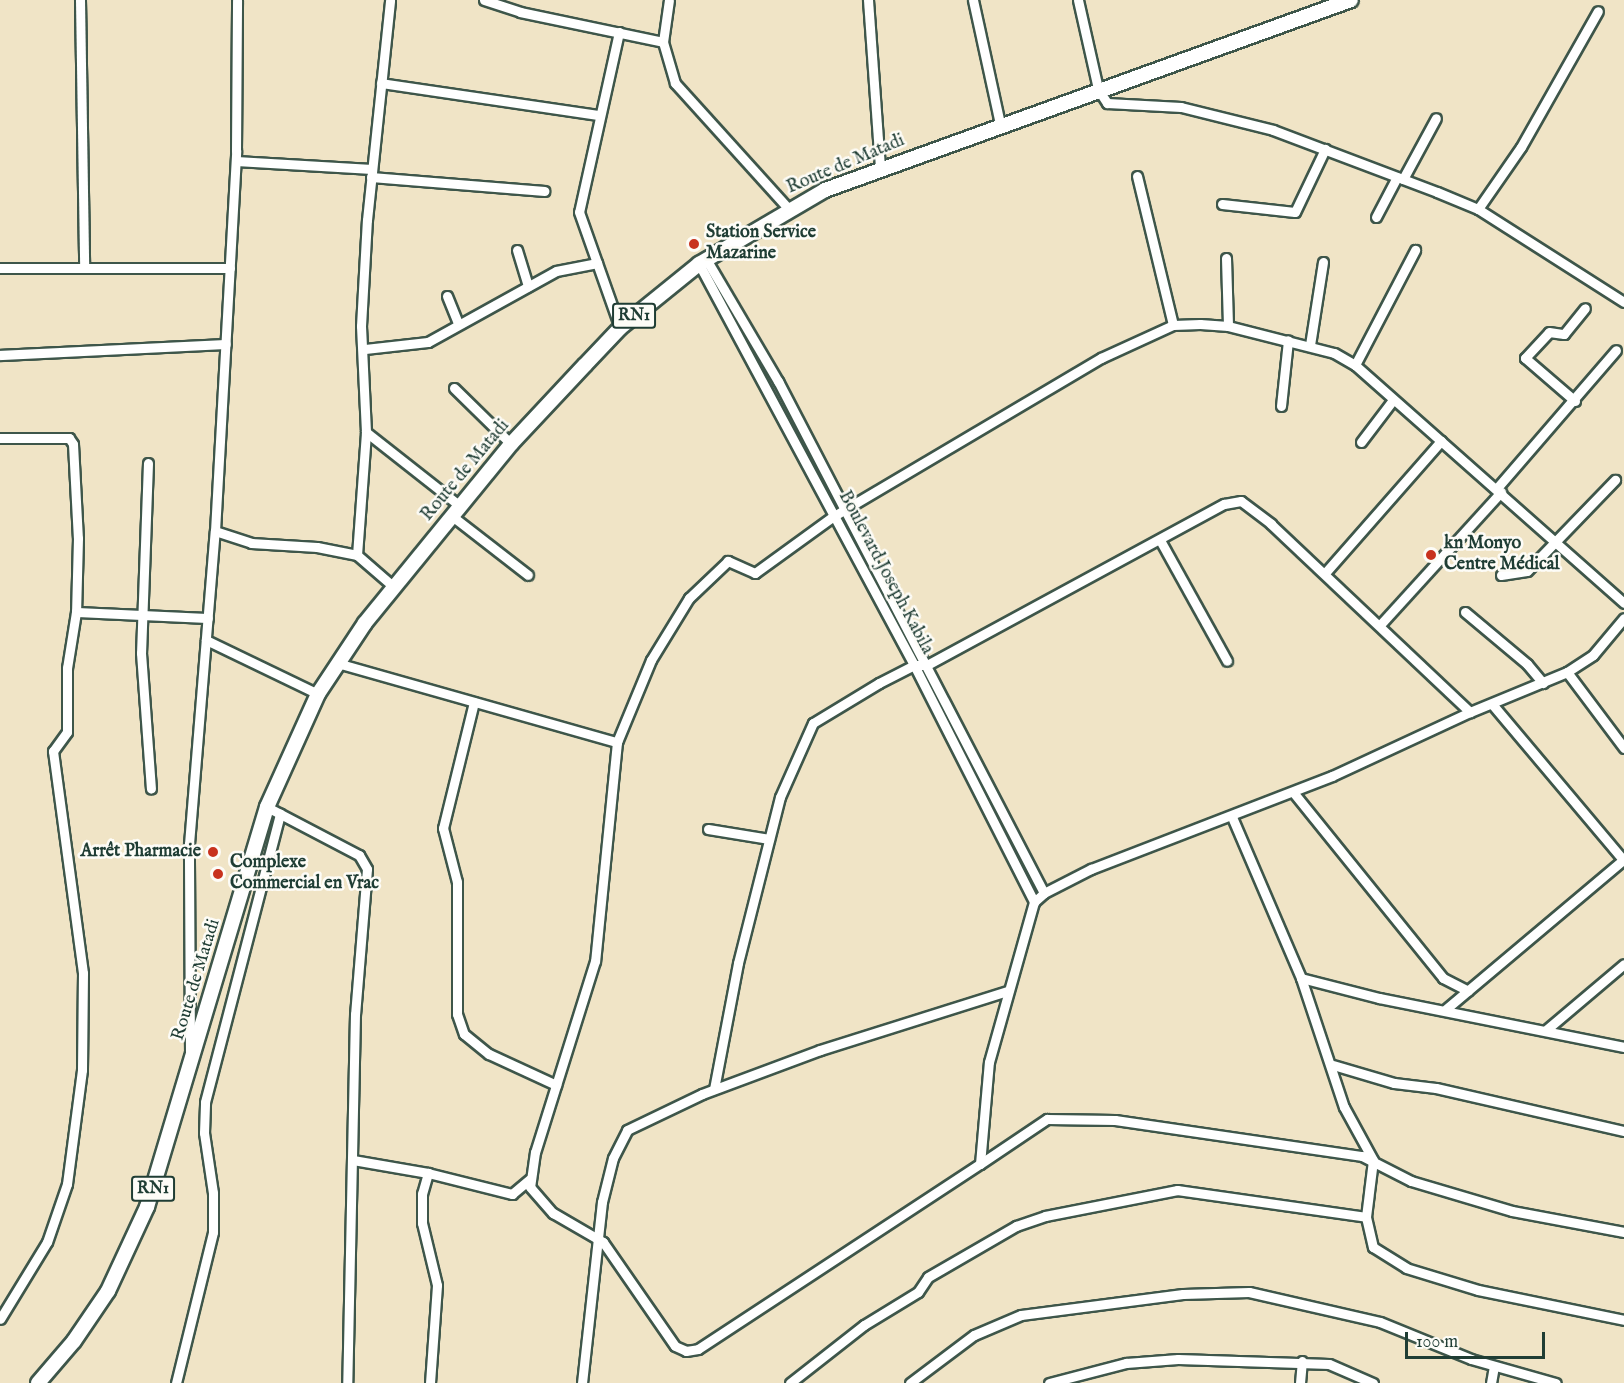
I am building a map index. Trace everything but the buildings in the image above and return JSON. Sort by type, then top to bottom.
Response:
[{"type":"highway","name":"Route de Matadi","points":[[38,1383],[90,1318],[130,1248],[163,1162],[190,1065],[274,811],[318,694],[337,663],[394,587],[511,444],[620,328],[703,261],[789,209],[880,168],[1098,88],[1351,0]]},
{"type":"street","points":[[80,0],[84,267]]},
{"type":"street","points":[[190,1065],[189,844],[215,531],[226,344],[236,160],[237,0]]},
{"type":"street","points":[[357,555],[366,432],[365,349],[361,326],[372,173],[390,0]]},
{"type":"street","points":[[484,0],[663,42]]},
{"type":"street","points":[[669,0],[663,42],[675,83],[789,209]]},
{"type":"street","points":[[868,0],[880,168]]},
{"type":"street","points":[[973,0],[1000,124]]},
{"type":"street","points":[[1078,0],[1098,88],[1107,103],[1202,111],[1273,130],[1325,149],[1478,209],[1624,302]]},
{"type":"street","points":[[1478,209],[1521,147],[1599,11]]},
{"type":"street","points":[[619,32],[579,212],[620,328]]},
{"type":"street","points":[[381,83],[599,115]]},
{"type":"street","points":[[1376,218],[1436,118]]},
{"type":"street","points":[[1222,204],[1295,213],[1325,149]]},
{"type":"street","points":[[236,160],[544,191]]},
{"type":"street","points":[[1137,176],[1173,325]]},
{"type":"street","points":[[517,250],[528,286]]},
{"type":"street","points":[[1355,366],[1415,250]]},
{"type":"street","points":[[1226,258],[1228,326]]},
{"type":"street","name":"Boulevard Joseph Kabila","points":[[703,261],[778,381],[1044,893]]},
{"type":"street","name":"Boulevard Joseph Kabila","points":[[703,261],[915,665],[1034,902]]},
{"type":"street","points":[[1310,345],[1323,262]]},
{"type":"street","points":[[365,349],[428,342],[458,323],[556,271],[597,263]]},
{"type":"street","points":[[0,268],[230,268]]},
{"type":"street","points":[[447,296],[458,323]]},
{"type":"street","points":[[1575,402],[1525,358],[1549,332],[1564,334],[1585,308]]},
{"type":"street","points":[[1624,603],[1499,490],[1355,366],[1310,345],[1228,326],[1173,325],[1101,358],[844,509],[755,573],[728,561],[689,598],[651,660],[618,742],[594,961],[530,1179],[530,1187],[553,1213],[595,1240],[603,1242],[675,1346],[686,1351],[698,1349],[980,1164],[1038,1122],[1066,1119],[1163,1125],[1373,1160],[1411,1181],[1512,1211],[1621,1232],[1624,1222]]},
{"type":"street","points":[[1281,406],[1288,340]]},
{"type":"street","points":[[0,355],[226,344]]},
{"type":"street","points":[[1380,625],[1575,402],[1616,350]]},
{"type":"street","points":[[454,388],[511,444]]},
{"type":"street","points":[[1361,442],[1393,400]]},
{"type":"street","points":[[366,432],[528,575]]},
{"type":"street","points":[[0,438],[69,438],[72,441],[78,538],[76,612],[67,668],[67,732],[53,751],[81,938],[82,1070],[67,1184],[47,1242],[0,1319]]},
{"type":"street","points":[[1325,573],[1441,441]]},
{"type":"street","points":[[148,463],[142,693],[152,789]]},
{"type":"street","points":[[1501,575],[1527,570],[1615,480]]},
{"type":"street","points":[[714,1089],[738,963],[780,797],[813,723],[915,665],[927,665],[1224,504],[1241,501],[1325,573],[1470,712]]},
{"type":"street","points":[[215,531],[251,543],[317,547],[357,555],[394,587]]},
{"type":"street","points":[[1160,540],[1227,661]]},
{"type":"street","points":[[76,612],[208,618]]},
{"type":"street","points":[[1465,612],[1527,664],[1543,683]]},
{"type":"street","points":[[980,1164],[989,1062],[1007,991],[1034,902],[1044,893],[1091,869],[1293,792],[1470,712],[1567,672],[1593,655],[1624,618]]},
{"type":"street","points":[[206,640],[318,694]]},
{"type":"street","points":[[337,663],[618,742]]},
{"type":"street","points":[[1567,672],[1624,748]]},
{"type":"street","points":[[474,702],[443,828],[457,882],[459,1021],[464,1034],[489,1054],[556,1085]]},
{"type":"street","points":[[1446,1010],[1624,860],[1492,704]]},
{"type":"street","points":[[1293,792],[1443,978],[1468,990]]},
{"type":"street","points":[[176,1383],[213,1232],[213,1193],[204,1133],[206,1102],[274,811],[359,855],[367,870],[355,1014],[347,1383]]},
{"type":"street","points":[[1232,817],[1301,978],[1333,1065],[1344,1107],[1373,1160],[1366,1216],[1373,1246],[1406,1268],[1512,1299],[1624,1320]]},
{"type":"street","points":[[708,829],[769,839]]},
{"type":"street","points":[[1546,1030],[1624,964]]},
{"type":"street","points":[[1301,978],[1624,1047]]},
{"type":"street","points":[[582,1383],[595,1240],[612,1158],[627,1130],[646,1118],[714,1089],[820,1050],[1007,991]]},
{"type":"street","points":[[1333,1065],[1394,1083],[1436,1088],[1624,1131]]},
{"type":"street","points":[[353,1161],[428,1173],[512,1194],[530,1179]]},
{"type":"street","points":[[428,1173],[422,1194],[422,1223],[437,1285],[430,1383]]},
{"type":"street","points":[[790,1383],[864,1325],[918,1292],[928,1277],[1016,1226],[1045,1216],[1177,1190],[1366,1216]]},
{"type":"street","points":[[910,1383],[974,1335],[1021,1315],[1217,1293],[1249,1292],[1355,1315],[1494,1366],[1556,1383]]},
{"type":"street","points":[[1049,1383],[1153,1359],[1302,1361],[1342,1368],[1373,1383]]},
{"type":"street","points":[[1300,1383],[1302,1361]]},
{"type":"street","points":[[1491,1383],[1494,1366]]},
{"type":"place","name":"Station Service Mazarine","points":[[694,244]]},
{"type":"place","name":"kn Monyo Centre Médical","points":[[1431,555]]},
{"type":"place","name":"Arrêt Pharmacie","points":[[213,852]]},
{"type":"place","name":"Complexe Commercial en Vrac","points":[[218,874]]}]
